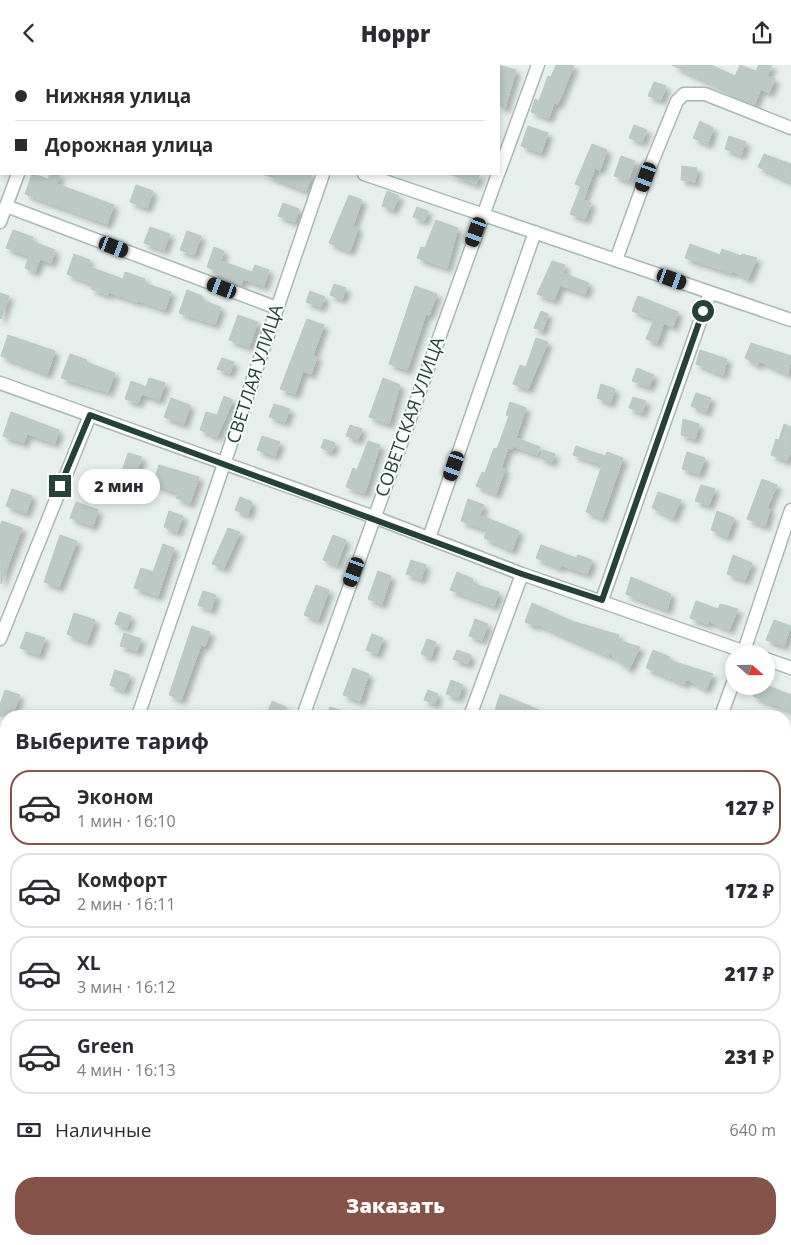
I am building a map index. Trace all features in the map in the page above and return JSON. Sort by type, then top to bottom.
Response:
[{"type":"street","name":"СОВЕТСКАЯ УЛИЦА","points":[[500,168],[538,65]]},
{"type":"street","points":[[616,260],[646,177],[677,101],[684,94],[705,94],[791,128]]},
{"type":"street","points":[[0,222],[18,175]]},
{"type":"street","name":"СВЕТЛАЯ УЛИЦА","points":[[140,710],[323,175]]},
{"type":"street","points":[[367,175],[791,320]]},
{"type":"street","name":"СОВЕТСКАЯ УЛИЦА","points":[[304,710],[497,175]]},
{"type":"street","points":[[6,206],[277,308]]},
{"type":"street","points":[[429,538],[535,232]]},
{"type":"street","points":[[602,600],[710,293]]},
{"type":"street","points":[[0,383],[374,517],[522,574],[602,600],[725,645]]},
{"type":"street","points":[[0,639],[90,415]]},
{"type":"street","points":[[749,645],[791,511]]},
{"type":"street","points":[[472,710],[522,574]]},
{"type":"street","points":[[775,663],[791,669]]},
{"type":"street","points":[[723,710],[729,695]]},
{"type":"building","points":[[500,65],[516,70],[505,108],[500,106]]},
{"type":"building","points":[[556,65],[574,65],[558,104],[554,103],[549,118],[531,112],[535,99],[539,101],[548,76],[551,77]]},
{"type":"building","points":[[672,65],[711,65],[735,76],[740,65],[756,71],[759,65],[772,65],[767,76],[775,79],[769,93],[761,89],[754,105],[728,94],[729,92]]},
{"type":"building","points":[[654,82],[666,86],[661,100],[648,96]]},
{"type":"building","points":[[700,121],[713,128],[708,144],[693,138]]},
{"type":"building","points":[[634,125],[647,130],[642,142],[629,138]]},
{"type":"building","points":[[528,126],[548,133],[541,153],[521,146]]},
{"type":"building","points":[[729,136],[746,142],[741,155],[725,149]]},
{"type":"building","points":[[592,144],[607,150],[600,170],[595,168],[583,200],[591,203],[585,219],[570,214],[581,186],[575,184]]},
{"type":"building","points":[[764,154],[791,164],[791,182],[758,167]]},
{"type":"building","points":[[621,156],[635,161],[628,181],[614,176]]},
{"type":"building","points":[[682,166],[697,168],[695,182],[681,180]]},
{"type":"building","points":[[32,175],[48,179],[50,175],[60,175],[57,184],[114,205],[107,224],[25,194]]},
{"type":"building","points":[[266,175],[312,175],[306,191]]},
{"type":"building","points":[[453,175],[480,175],[476,184]]},
{"type":"building","points":[[136,185],[153,191],[147,208],[130,202]]},
{"type":"building","points":[[387,191],[399,196],[393,210],[382,206]]},
{"type":"building","points":[[349,195],[362,200],[353,226],[358,228],[350,251],[329,243]]},
{"type":"building","points":[[283,203],[299,209],[295,222],[278,216]]},
{"type":"building","points":[[417,207],[428,211],[424,221],[413,217]]},
{"type":"building","points":[[436,220],[458,228],[447,268],[417,258],[421,247],[425,248]]},
{"type":"building","points":[[150,227],[170,234],[164,250],[144,243]]},
{"type":"building","points":[[13,230],[33,237],[31,241],[55,250],[51,263],[40,259],[35,272],[25,268],[29,256],[6,248]]},
{"type":"building","points":[[187,231],[201,236],[194,255],[180,250]]},
{"type":"building","points":[[690,244],[720,255],[722,249],[741,256],[742,254],[757,258],[748,279],[733,271],[732,273],[685,258]]},
{"type":"building","points":[[214,247],[224,251],[221,261],[252,272],[255,265],[269,270],[264,286],[243,279],[241,285],[217,277],[219,272],[207,267]]},
{"type":"building","points":[[74,254],[90,260],[87,266],[123,279],[125,272],[145,279],[144,283],[171,292],[165,310],[109,292],[108,295],[91,289],[93,284],[67,274]]},
{"type":"building","points":[[552,261],[565,265],[563,273],[589,283],[585,294],[560,285],[554,300],[537,294]]},
{"type":"building","points":[[334,284],[346,288],[342,299],[330,295]]},
{"type":"building","points":[[415,286],[437,294],[429,315],[426,314],[407,370],[389,364]]},
{"type":"building","points":[[187,290],[202,296],[201,300],[221,307],[215,324],[179,313]]},
{"type":"building","points":[[310,291],[325,297],[321,307],[306,302]]},
{"type":"building","points":[[0,293],[9,296],[1,319],[0,318]]},
{"type":"building","points":[[638,296],[678,312],[673,327],[664,323],[657,343],[646,339],[654,319],[632,311]]},
{"type":"building","points":[[541,311],[548,314],[542,331],[534,328]]},
{"type":"building","points":[[238,315],[258,322],[249,347],[229,340]]},
{"type":"building","points":[[307,319],[324,325],[313,355],[317,357],[311,374],[303,371],[295,394],[280,389]]},
{"type":"building","points":[[8,335],[55,351],[47,374],[1,356]]},
{"type":"building","points":[[536,338],[548,342],[528,389],[513,384],[520,365],[526,367]]},
{"type":"building","points":[[751,343],[791,356],[788,374],[759,361],[758,365],[745,358]]},
{"type":"building","points":[[700,350],[727,359],[723,375],[696,364]]},
{"type":"building","points":[[70,354],[115,373],[108,392],[61,378]]},
{"type":"building","points":[[222,358],[234,362],[230,373],[217,369]]},
{"type":"building","points":[[637,368],[654,375],[649,387],[632,381]]},
{"type":"building","points":[[149,378],[165,383],[159,400],[142,394],[138,403],[125,399],[131,381],[146,387]]},
{"type":"building","points":[[383,378],[400,385],[389,424],[369,417]]},
{"type":"building","points":[[601,384],[615,389],[610,403],[597,398]]},
{"type":"building","points":[[696,393],[711,398],[706,412],[691,406]]},
{"type":"building","points":[[224,396],[233,400],[217,437],[200,430],[206,412],[217,415]]},
{"type":"building","points":[[633,397],[646,401],[642,413],[629,408]]},
{"type":"building","points":[[171,398],[190,405],[184,424],[164,417]]},
{"type":"building","points":[[510,402],[526,408],[516,438],[540,447],[537,455],[513,446],[512,449],[508,448],[501,468],[505,469],[496,494],[476,486],[482,472],[485,473],[494,448],[497,449],[509,416],[506,415]]},
{"type":"building","points":[[274,404],[290,409],[285,422],[269,417]]},
{"type":"building","points":[[11,412],[59,430],[55,443],[27,434],[24,443],[3,436]]},
{"type":"building","points":[[683,419],[699,424],[695,439],[681,435]]},
{"type":"building","points":[[784,424],[791,427],[791,451],[787,461],[771,455],[776,439],[779,440]]},
{"type":"building","points":[[350,425],[362,429],[358,440],[346,436]]},
{"type":"building","points":[[262,436],[280,442],[275,456],[257,450]]},
{"type":"building","points":[[324,439],[335,443],[331,452],[321,448]]},
{"type":"building","points":[[368,441],[380,445],[365,493],[346,487],[353,468],[357,470]]},
{"type":"building","points":[[576,446],[605,456],[607,452],[623,458],[602,518],[586,512],[602,465],[573,455]]},
{"type":"building","points":[[543,450],[555,454],[552,462],[540,458]]},
{"type":"building","points":[[687,452],[705,458],[699,474],[682,469]]},
{"type":"building","points":[[128,453],[142,457],[133,481],[120,477]]},
{"type":"building","points":[[159,465],[199,477],[190,503],[176,498],[178,493],[153,484]]},
{"type":"building","points":[[92,473],[107,479],[101,494],[86,489]]},
{"type":"building","points":[[762,479],[777,485],[767,508],[770,509],[765,526],[747,519]]},
{"type":"building","points":[[701,485],[715,489],[709,505],[695,501]]},
{"type":"building","points":[[12,489],[32,496],[26,513],[6,506]]},
{"type":"building","points":[[658,492],[681,500],[673,518],[652,508]]},
{"type":"building","points":[[240,497],[252,502],[248,515],[235,510]]},
{"type":"building","points":[[468,499],[484,505],[480,515],[519,531],[512,550],[484,538],[487,530],[461,521]]},
{"type":"building","points":[[76,502],[98,510],[93,526],[70,518]]},
{"type":"building","points":[[169,511],[183,516],[177,532],[164,527]]},
{"type":"building","points":[[717,511],[734,518],[727,537],[711,530]]},
{"type":"building","points":[[2,521],[22,528],[1,584],[0,526]]},
{"type":"building","points":[[228,528],[240,532],[224,568],[212,564]]},
{"type":"building","points":[[60,535],[77,541],[59,587],[44,582]]},
{"type":"building","points":[[333,535],[346,540],[337,565],[323,560]]},
{"type":"building","points":[[163,544],[174,548],[158,596],[134,588],[141,568],[153,572]]},
{"type":"building","points":[[541,545],[576,558],[578,555],[592,560],[587,574],[561,565],[560,568],[536,558]]},
{"type":"building","points":[[733,555],[752,563],[745,580],[727,574]]},
{"type":"building","points":[[411,560],[426,565],[421,579],[406,574]]},
{"type":"building","points":[[378,571],[391,576],[382,604],[368,599]]},
{"type":"building","points":[[457,572],[473,579],[472,583],[499,592],[494,606],[450,590]]},
{"type":"building","points":[[631,577],[671,594],[667,610],[626,594]]},
{"type":"building","points":[[316,585],[329,590],[318,620],[304,615]]},
{"type":"building","points":[[203,591],[216,595],[211,610],[198,605]]},
{"type":"building","points":[[696,601],[718,609],[720,604],[738,609],[729,630],[709,621],[708,624],[690,618]]},
{"type":"building","points":[[532,603],[572,621],[619,635],[617,640],[640,647],[629,669],[610,654],[609,656],[537,624],[537,626],[525,622]]},
{"type":"building","points":[[119,612],[131,616],[127,628],[115,624]]},
{"type":"building","points":[[74,613],[95,620],[87,642],[67,634]]},
{"type":"building","points":[[475,619],[488,624],[482,640],[469,636]]},
{"type":"building","points":[[774,620],[791,626],[784,646],[766,640]]},
{"type":"building","points":[[192,626],[210,632],[205,646],[201,645],[181,700],[169,695]]},
{"type":"building","points":[[26,632],[45,638],[39,655],[20,648]]},
{"type":"building","points":[[124,633],[141,639],[137,651],[120,646]]},
{"type":"building","points":[[372,634],[383,638],[377,654],[366,650]]},
{"type":"building","points":[[427,639],[436,642],[431,658],[421,654]]},
{"type":"building","points":[[457,650],[471,655],[468,664],[453,659]]},
{"type":"building","points":[[653,650],[670,657],[669,660],[713,674],[706,689],[686,679],[685,684],[646,668]]},
{"type":"building","points":[[353,668],[369,674],[360,701],[343,695]]},
{"type":"building","points":[[115,670],[130,675],[124,691],[110,685]]},
{"type":"building","points":[[451,680],[463,685],[458,698],[446,694]]},
{"type":"building","points":[[775,689],[791,695],[791,710],[753,695],[775,695]]},
{"type":"building","points":[[5,690],[20,695],[14,710],[0,710]]},
{"type":"building","points":[[428,690],[438,694],[435,704],[424,700]]},
{"type":"building","points":[[500,694],[539,710],[495,710]]},
{"type":"building","points":[[272,701],[286,707],[285,710],[268,710]]},
{"type":"route","points":[[60,486],[90,415],[392,524],[522,574],[602,600],[703,311]]}]
